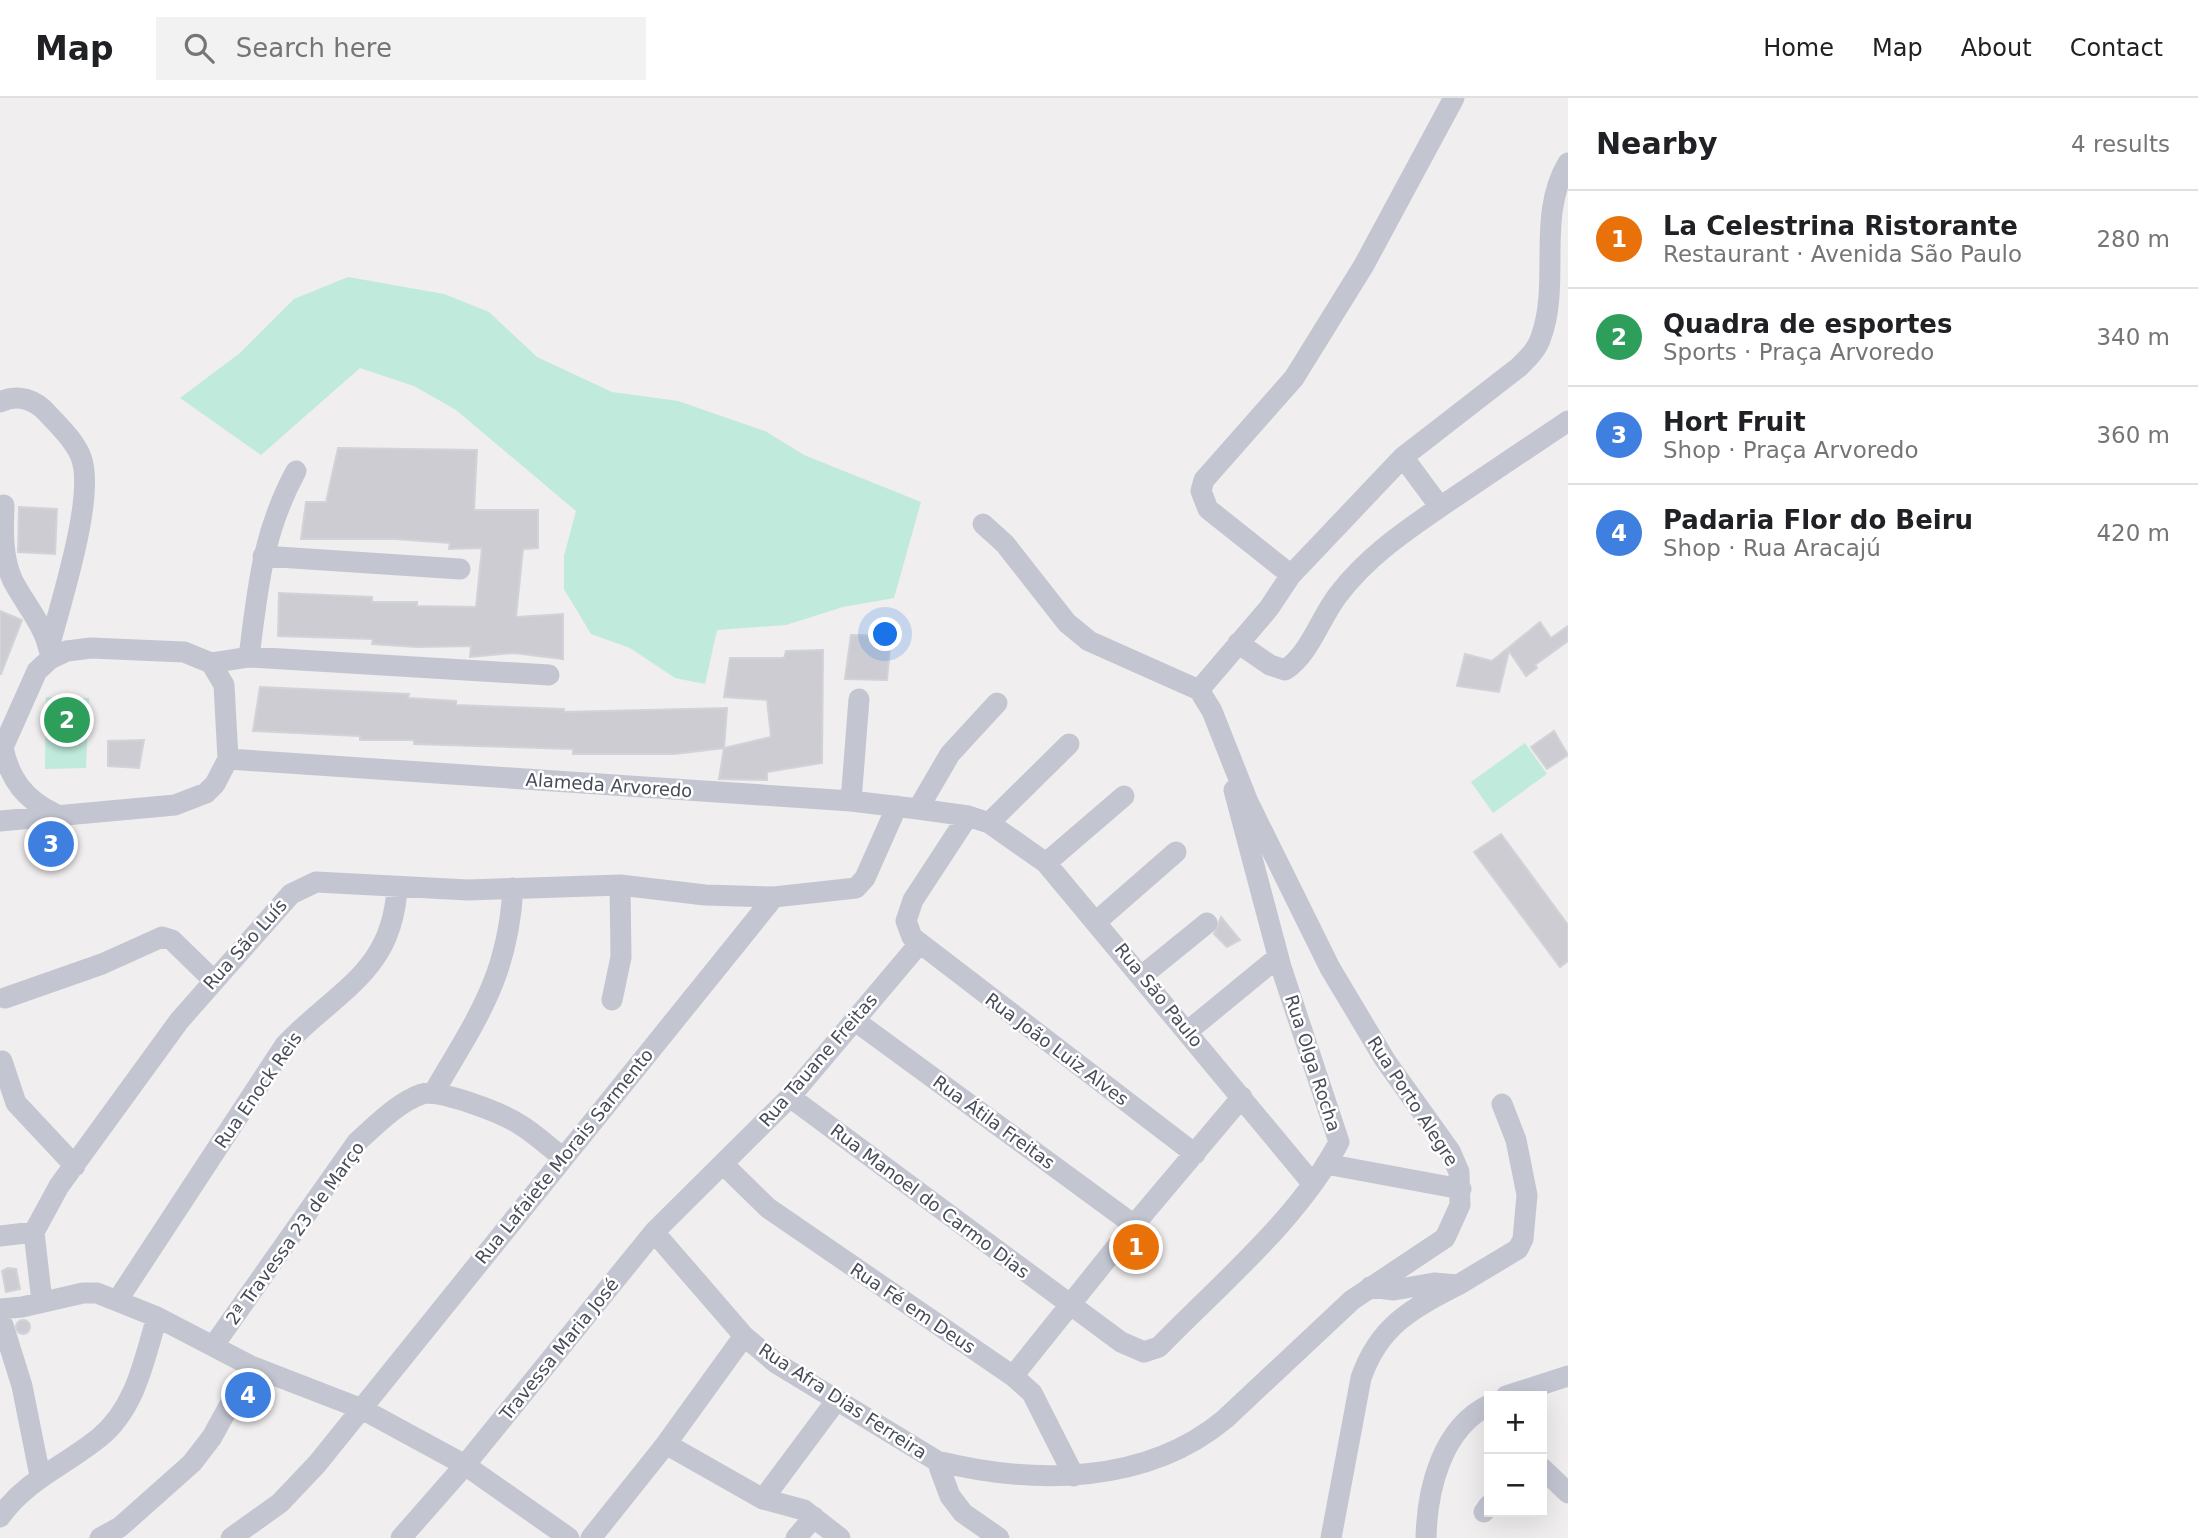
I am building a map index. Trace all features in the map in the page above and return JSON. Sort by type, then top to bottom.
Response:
[{"type":"street","points":[[1291,575],[1208,509],[1201,491],[1203,480],[1294,378],[1364,264],[1454,98]]},
{"type":"street","points":[[983,524],[1005,544],[1062,617],[1089,642],[1199,690],[1269,608],[1291,575],[1403,457],[1519,367],[1534,352],[1545,318],[1552,211],[1559,181],[1568,163]]},
{"type":"street","points":[[0,402],[15,398],[40,405],[74,442],[84,471],[84,498],[50,653],[28,688],[1,751],[26,797],[55,815]]},
{"type":"street","points":[[1238,643],[1279,670],[1291,667],[1337,596],[1378,550],[1568,421]]},
{"type":"street","points":[[1403,457],[1440,507]]},
{"type":"street","points":[[248,657],[262,556],[277,505],[296,471]]},
{"type":"street","points":[[4,505],[7,564],[50,653]]},
{"type":"street","points":[[262,556],[460,569]]},
{"type":"street","points":[[50,653],[91,648],[152,649],[184,652],[211,663],[248,657],[549,675]]},
{"type":"street","points":[[0,821],[175,805],[193,800],[215,784],[228,759],[224,685],[211,663]]},
{"type":"street","name":"Rua Porto Alegre","points":[[937,1461],[986,1473],[1074,1476],[1143,1463],[1176,1452],[1204,1436],[1352,1300],[1445,1238],[1460,1205],[1459,1172],[1450,1151],[1385,1060],[1330,968],[1248,802],[1199,690]]},
{"type":"street","points":[[851,801],[859,699]]},
{"type":"street","points":[[774,897],[856,888],[865,878],[907,808],[950,754],[997,703]]},
{"type":"street","name":"Rua Olga Rocha","points":[[1069,1304],[1121,1342],[1144,1352],[1159,1347],[1270,1233],[1312,1183],[1339,1142],[1278,957],[1238,811],[1223,740]]},
{"type":"street","points":[[989,823],[1069,744]]},
{"type":"street","name":"Alameda Arvoredo","points":[[228,759],[851,801],[968,817],[989,823]]},
{"type":"street","points":[[1046,863],[1124,796]]},
{"type":"street","points":[[919,944],[907,930],[908,913],[968,817]]},
{"type":"street","name":"Rua São Paulo","points":[[989,823],[1046,863],[1143,975],[1312,1183]]},
{"type":"street","points":[[1097,921],[1176,852]]},
{"type":"street","name":"Rua São Luís","points":[[34,1232],[59,1186],[178,1021],[290,894],[302,886],[333,882],[397,887],[620,886],[705,895],[774,897]]},
{"type":"street","points":[[612,1000],[621,957],[620,886]]},
{"type":"street","name":"Rua Enock Reis","points":[[117,1301],[285,1045],[305,1023],[366,973],[393,925],[397,887]]},
{"type":"street","points":[[513,888],[511,929],[504,960],[491,994],[434,1092],[519,1124],[562,1157]]},
{"type":"street","name":"Rua Lafaiete Morais Sarmento","points":[[231,1538],[281,1503],[362,1409],[562,1157],[774,897]]},
{"type":"street","points":[[1143,975],[1207,923]]},
{"type":"street","points":[[5,998],[102,964],[162,937],[172,940],[212,980]]},
{"type":"street","name":"Rua Tauane Freitas","points":[[654,1232],[790,1097],[919,944]]},
{"type":"street","name":"Rua João Luiz Alves","points":[[919,944],[1195,1154]]},
{"type":"street","points":[[1188,1031],[1278,957]]},
{"type":"street","name":"Rua Átila Freitas","points":[[854,1020],[1134,1225]]},
{"type":"street","points":[[2,1061],[16,1103],[75,1166]]},
{"type":"street","name":"2ª Travessa 23 de Março","points":[[214,1345],[357,1142],[419,1095],[434,1092]]},
{"type":"street","name":"Rua Manoel do Carmo Dias","points":[[790,1097],[1069,1304]]},
{"type":"street","points":[[1013,1376],[1069,1304],[1242,1097]]},
{"type":"street","points":[[1331,1538],[1361,1378],[1367,1359],[1385,1332],[1409,1310],[1507,1257],[1524,1239],[1527,1214],[1524,1171],[1502,1104]]},
{"type":"street","points":[[1326,1164],[1461,1189]]},
{"type":"street","name":"Rua Fé em Deus","points":[[724,1165],[768,1208],[1013,1376],[1032,1393],[1074,1476]]},
{"type":"street","points":[[0,1236],[34,1232],[32,1305]]},
{"type":"street","name":"Rua Afra Dias Ferreira","points":[[654,1232],[744,1336],[776,1363],[937,1461],[950,1496],[963,1513],[999,1538]]},
{"type":"street","name":"Travessa Maria José","points":[[401,1538],[654,1232]]},
{"type":"street","points":[[1370,1287],[1394,1290],[1434,1283],[1458,1285]]},
{"type":"street","points":[[40,1476],[22,1386],[1,1320],[32,1305],[91,1292],[156,1317],[251,1366],[362,1409],[464,1465],[569,1538]]},
{"type":"street","points":[[1,1515],[17,1495],[40,1476],[102,1436],[126,1406],[137,1384],[156,1317]]},
{"type":"street","points":[[591,1538],[666,1444],[744,1336]]},
{"type":"street","points":[[100,1538],[120,1527],[192,1463],[212,1437],[251,1366]]},
{"type":"street","points":[[1522,1391],[1568,1376]]},
{"type":"street","points":[[763,1499],[836,1401]]},
{"type":"street","points":[[1426,1538],[1431,1498],[1443,1457],[1452,1438],[1484,1412]]},
{"type":"street","points":[[666,1444],[763,1499],[789,1505],[814,1517],[840,1538]]},
{"type":"street","points":[[1547,1473],[1567,1491]]},
{"type":"street","points":[[796,1538],[814,1517]]},
{"type":"green space","points":[[348,277],[444,294],[489,312],[537,357],[612,392],[678,401],[765,431],[804,455],[921,502],[894,598],[843,607],[786,625],[717,630],[705,684],[675,678],[630,648],[591,634],[564,589],[564,556],[576,511],[456,410],[414,386],[360,368],[261,455],[180,398],[240,353],[294,299]]},
{"type":"green space","points":[[46,697],[89,698],[86,768],[45,769]]},
{"type":"green space","points":[[1525,743],[1547,774],[1493,813],[1471,782]]},
{"type":"building","points":[[338,448],[477,450],[474,510],[538,510],[538,548],[523,549],[516,617],[563,614],[563,659],[514,653],[470,657],[471,646],[417,647],[372,644],[373,639],[278,636],[279,593],[372,597],[372,602],[417,602],[417,606],[476,607],[482,548],[449,549],[450,543],[395,539],[301,539],[306,502],[326,502]]},
{"type":"building","points":[[19,507],[57,509],[55,554],[18,552]]},
{"type":"building","points":[[0,611],[22,620],[1,674],[0,674]]},
{"type":"building","points":[[1540,622],[1551,638],[1568,626],[1568,641],[1535,665],[1537,668],[1526,676],[1509,651],[1499,692],[1457,686],[1465,654],[1492,661]]},
{"type":"building","points":[[851,635],[891,636],[887,680],[845,679]]},
{"type":"building","points":[[823,650],[822,763],[767,772],[767,780],[719,779],[724,748],[771,737],[767,700],[724,697],[730,658],[784,658],[786,651]]},
{"type":"building","points":[[260,687],[409,694],[408,698],[456,701],[456,705],[564,709],[564,712],[727,708],[724,748],[674,754],[573,754],[573,749],[414,744],[414,740],[360,740],[360,736],[253,731]]},
{"type":"building","points":[[1554,731],[1568,755],[1547,769],[1531,747]]},
{"type":"building","points":[[144,740],[139,768],[108,766],[108,741]]},
{"type":"building","points":[[1501,834],[1568,925],[1568,961],[1560,967],[1474,852]]},
{"type":"building","points":[[1221,917],[1240,940],[1227,947],[1214,934]]},
{"type":"building","points":[[8,1268],[16,1269],[20,1289],[6,1292],[2,1271]]},
{"type":"building","points":[[20,1320],[26,1320],[30,1327],[26,1334],[20,1334],[16,1330],[16,1324]]},
{"type":"place","name":"Quadra de esportes","points":[[67,720]]},
{"type":"place","name":"Hort Fruit","points":[[51,844]]},
{"type":"place","name":"La Celestrina Ristorante","points":[[1136,1247]]},
{"type":"place","name":"Padaria Flor do Beiru","points":[[248,1395]]}]
